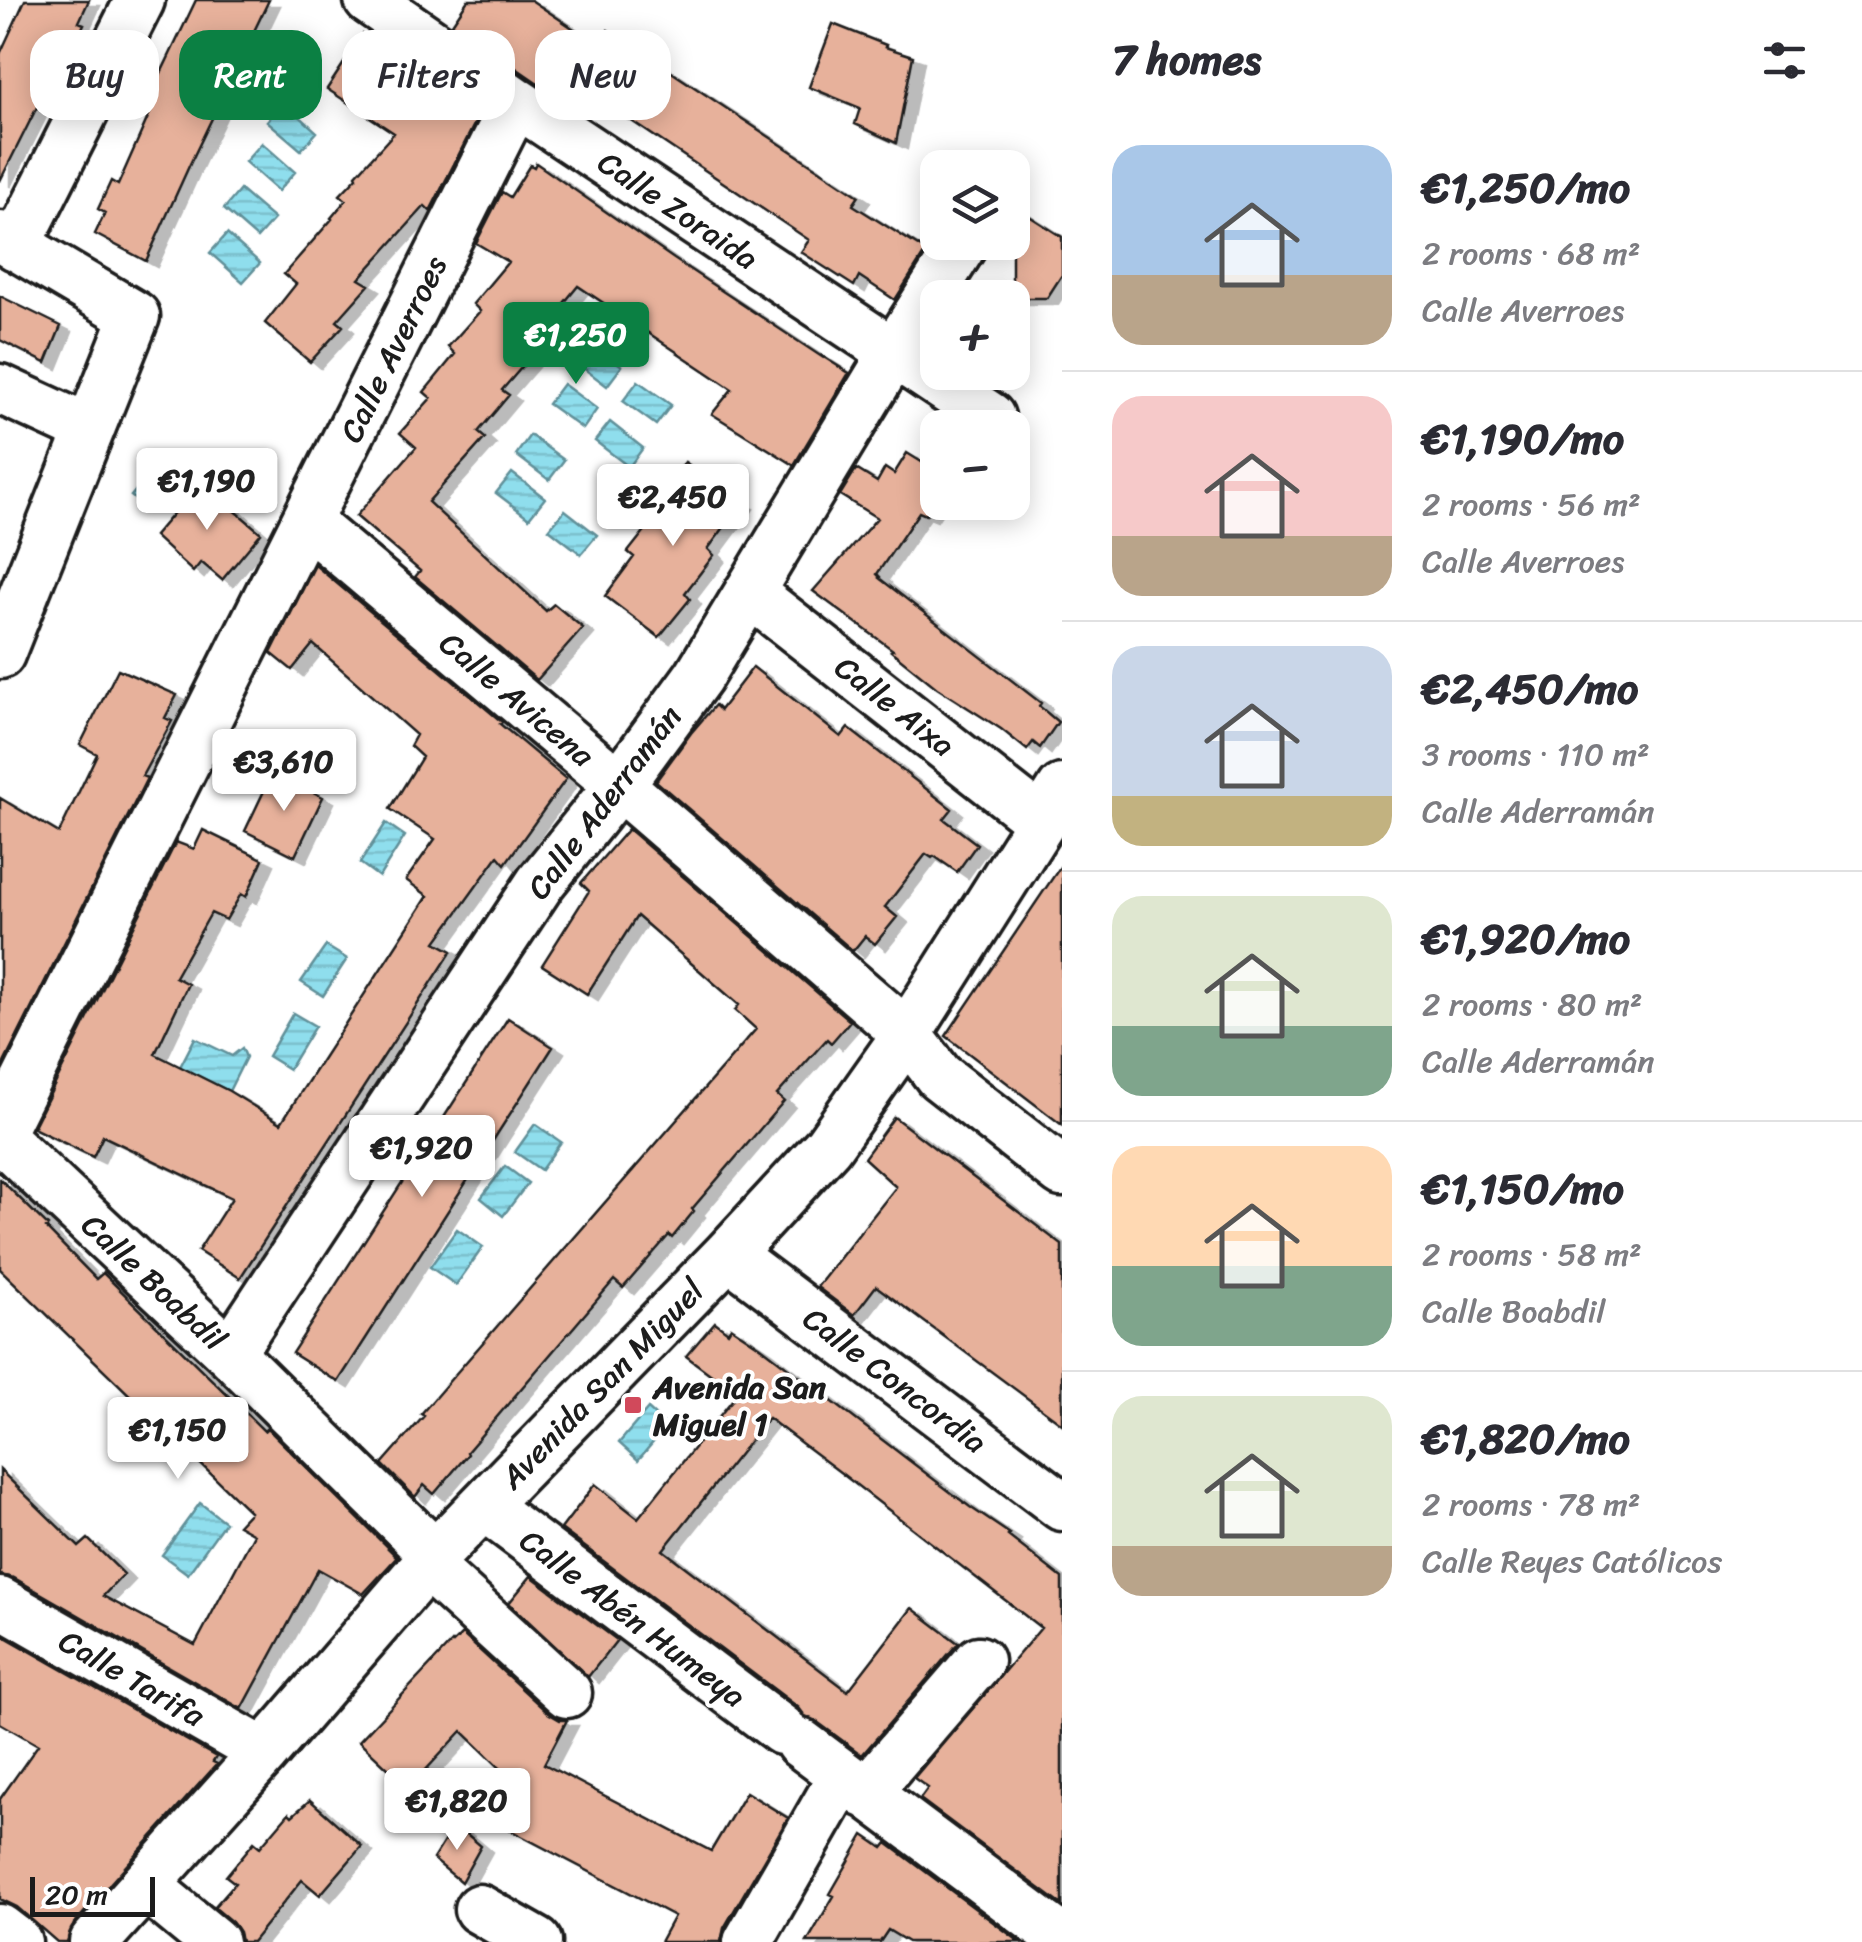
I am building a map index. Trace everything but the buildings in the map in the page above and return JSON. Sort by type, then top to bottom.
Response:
[{"type":"street","points":[[0,654],[135,316],[8,241],[140,0]]},
{"type":"street","name":"Calle Zoraida","points":[[369,0],[979,410]]},
{"type":"street","name":"Calle Averroes","points":[[0,1134],[516,102]]},
{"type":"street","name":"Calle Aderramán","points":[[230,1353],[541,882],[698,677],[953,260]]},
{"type":"street","points":[[0,389],[88,430]]},
{"type":"street","name":"Calle Avicena","points":[[308,522],[906,1034],[938,1076],[1062,1172]]},
{"type":"street","name":"Calle Aixa","points":[[749,592],[1051,805]]},
{"type":"street","name":"Avenida San Miguel","points":[[94,1942],[431,1561],[828,1146],[906,1034],[1051,805]]},
{"type":"street","name":"Calle Boabdil","points":[[0,1134],[230,1353],[431,1561],[567,1693]]},
{"type":"street","name":"Calle Concordia","points":[[728,1254],[1062,1506]]},
{"type":"street","name":"Calle Abén Humeya","points":[[484,1506],[1062,1939]]},
{"type":"street","name":"Calle Tarifa","points":[[0,1602],[264,1753]]},
{"type":"street","points":[[748,1942],[854,1785],[979,1661]]},
{"type":"street","points":[[146,1885],[214,1942]]},
{"type":"street","points":[[479,1909],[537,1942]]},
{"type":"street","points":[[0,1929],[17,1942]]},
{"type":"water","points":[[304,120],[317,132],[301,150],[267,121]]},
{"type":"water","points":[[262,143],[295,172],[278,191],[245,162]]},
{"type":"water","points":[[240,190],[274,219],[257,238],[224,209]]},
{"type":"water","points":[[227,234],[260,263],[243,282],[210,253]]},
{"type":"water","points":[[589,341],[622,366],[607,386],[574,361]]},
{"type":"water","points":[[638,381],[671,405],[656,425],[623,401]]},
{"type":"water","points":[[563,384],[597,409],[583,429],[548,404]]},
{"type":"water","points":[[610,422],[643,448],[629,467],[595,441]]},
{"type":"water","points":[[530,435],[564,460],[549,480],[516,455]]},
{"type":"water","points":[[163,458],[181,473],[149,511],[131,496]]},
{"type":"water","points":[[512,473],[545,498],[529,518],[496,493]]},
{"type":"water","points":[[565,510],[597,535],[581,554],[549,529]]},
{"type":"water","points":[[386,823],[405,836],[379,877],[360,863]]},
{"type":"water","points":[[326,946],[347,959],[323,996],[301,982]]},
{"type":"water","points":[[293,1013],[315,1026],[289,1069],[268,1056]]},
{"type":"water","points":[[195,1038],[232,1056],[242,1048],[246,1057],[229,1091],[180,1067]]},
{"type":"water","points":[[535,1124],[561,1142],[541,1170],[515,1152]]},
{"type":"water","points":[[505,1166],[528,1183],[503,1216],[481,1198]]},
{"type":"water","points":[[457,1229],[483,1247],[456,1285],[430,1267]]},
{"type":"water","points":[[648,1409],[667,1426],[638,1460],[619,1443]]},
{"type":"water","points":[[200,1503],[225,1522],[188,1574],[162,1555]]},
{"type":"place","name":"Avenida San Miguel 1","points":[[633,1405]]}]
